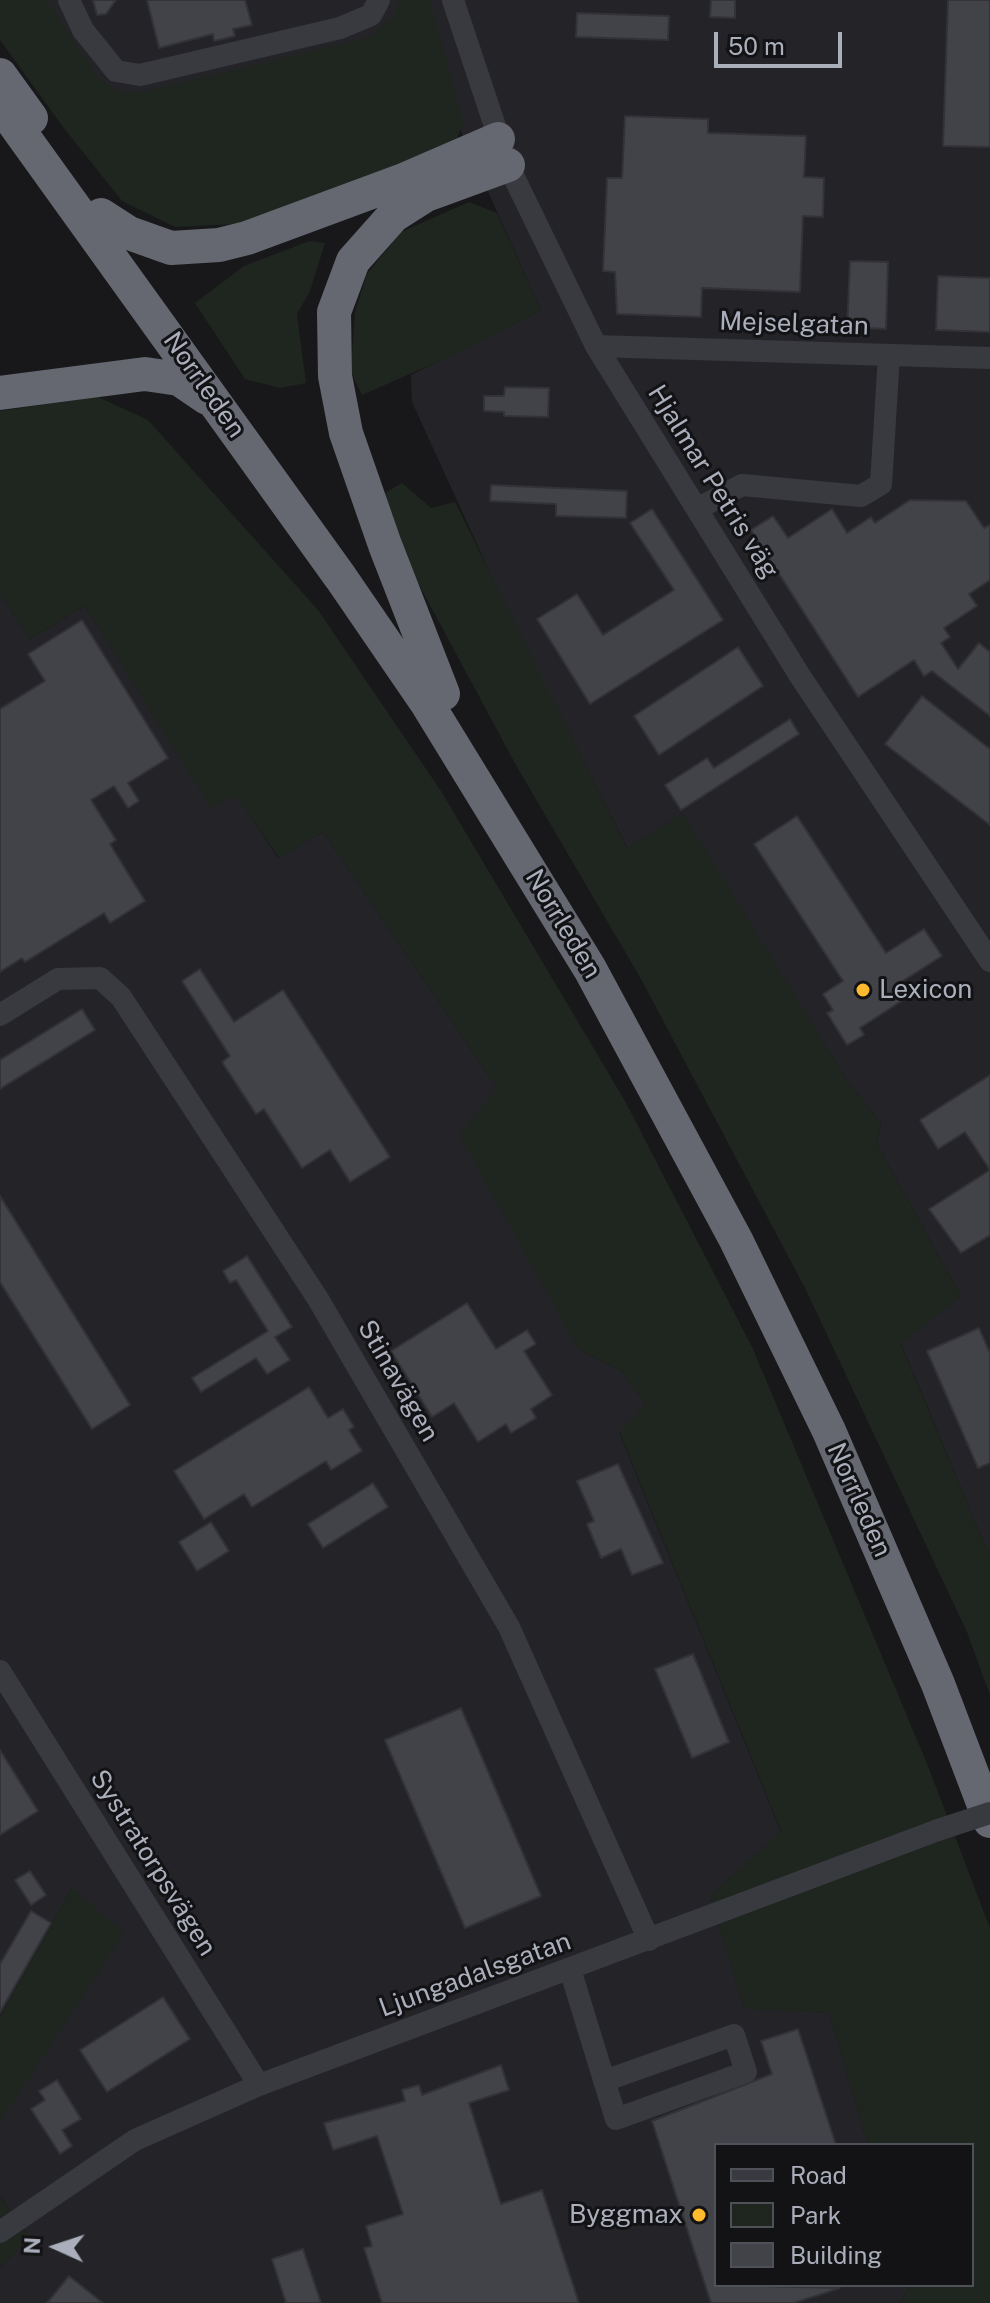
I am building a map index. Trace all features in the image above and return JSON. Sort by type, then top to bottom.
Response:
[{"type":"highway","name":"Norrleden","points":[[0,75],[333,535],[443,694],[562,887],[751,1231],[879,1502],[990,1773]]},
{"type":"highway","name":"Norrleden","points":[[0,104],[223,411],[428,705],[590,969],[664,1101],[829,1431],[938,1684],[990,1821]]},
{"type":"highway","points":[[101,215],[129,233],[171,248],[219,245],[247,238],[401,181],[503,152]]},
{"type":"highway","points":[[443,694],[385,545],[346,433],[335,376],[334,312],[353,261],[381,226],[426,195],[503,152]]},
{"type":"highway","points":[[0,393],[118,375],[161,374],[193,387],[223,411]]},
{"type":"street","points":[[69,0],[100,54],[116,71],[140,75],[340,28],[371,15],[379,0]]},
{"type":"street","name":"Hjalmar Petris väg","points":[[453,0],[503,152],[596,346],[800,676],[990,961]]},
{"type":"street","name":"Mejselgatan","points":[[596,346],[990,358]]},
{"type":"street","points":[[697,509],[742,485],[861,496],[881,484],[889,355]]},
{"type":"street","name":"Stinavägen","points":[[0,1015],[58,979],[100,978],[121,997],[318,1299],[509,1627],[649,1940]]},
{"type":"street","name":"Systratorpsvägen","points":[[0,1671],[259,2085]]},
{"type":"street","name":"Ljungadalsgatan","points":[[0,2232],[135,2140],[259,2085],[990,1813]]},
{"type":"street","points":[[570,1969],[604,2081],[616,2119],[746,2072],[734,2035],[604,2081]]},
{"type":"shaded area","points":[[28,0],[990,0],[990,1558],[901,1343],[961,1296],[877,1144],[881,1123],[850,1085],[682,814],[628,849],[508,612],[412,402],[411,375],[541,310],[455,118],[150,185]]},
{"type":"shaded area","points":[[0,594],[30,639],[85,606],[211,807],[236,795],[278,858],[323,832],[497,1088],[578,1349],[621,1371],[646,1404],[619,1432],[781,1832],[710,1896],[744,2008],[829,2013],[867,2143],[714,2143],[714,2287],[909,2287],[900,2303],[0,2303],[0,2268],[29,2237],[0,2196],[0,2123],[72,1888],[0,2016]]},
{"type":"green space","points":[[0,0],[47,0],[98,77],[116,91],[138,93],[370,37],[394,15],[399,0],[430,0],[463,122],[457,139],[430,155],[239,224],[175,227],[122,201],[63,127],[0,40]]},
{"type":"green space","points":[[469,202],[497,213],[541,310],[453,355],[362,395],[351,372],[355,312],[367,274],[401,232]]},
{"type":"green space","points":[[309,241],[325,243],[310,291],[297,314],[306,383],[280,388],[245,379],[195,303],[244,266]]},
{"type":"green space","points":[[98,397],[148,420],[318,610],[441,791],[625,1101],[753,1349],[928,1766],[990,1928],[990,2303],[900,2303],[909,2287],[974,2287],[974,2143],[867,2143],[829,2013],[744,2009],[710,1896],[781,1831],[619,1431],[646,1404],[621,1371],[578,1349],[459,1135],[497,1088],[323,832],[279,858],[236,796],[211,808],[85,606],[30,639],[0,594],[0,411]]},
{"type":"green space","points":[[402,483],[431,508],[455,502],[627,848],[683,813],[850,1085],[881,1123],[877,1144],[961,1296],[901,1344],[990,1558],[990,1695],[967,1632],[805,1288],[641,979],[517,767],[403,555],[383,494]]},
{"type":"green space","points":[[72,1888],[124,1933],[0,2123],[0,2016]]},
{"type":"green space","points":[[0,2196],[29,2237],[0,2268]]},
{"type":"building","points":[[93,0],[116,0],[106,14],[97,15]]},
{"type":"building","points":[[147,0],[245,0],[252,25],[233,29],[235,36],[214,41],[213,34],[159,48]]},
{"type":"building","points":[[711,0],[735,0],[735,18],[710,17]]},
{"type":"building","points":[[948,0],[990,0],[990,147],[943,146]]},
{"type":"building","points":[[577,13],[669,16],[668,40],[576,37]]},
{"type":"building","points":[[625,116],[708,119],[708,133],[806,136],[804,177],[824,178],[823,217],[803,216],[800,292],[702,288],[701,317],[617,314],[615,272],[603,271],[607,178],[622,178]]},
{"type":"building","points":[[850,261],[888,262],[886,329],[847,327]]},
{"type":"building","points":[[938,276],[990,278],[990,332],[936,330]]},
{"type":"building","points":[[505,387],[549,388],[548,417],[504,416],[504,412],[484,411],[484,396],[504,396]]},
{"type":"building","points":[[491,485],[627,491],[626,518],[556,516],[556,504],[490,501]]},
{"type":"building","points":[[910,500],[966,501],[984,528],[990,525],[990,580],[969,594],[977,606],[944,628],[950,637],[941,643],[958,669],[979,643],[990,652],[990,716],[932,671],[924,676],[914,660],[858,697],[751,530],[773,516],[788,538],[832,509],[847,533],[871,517],[875,523]]},
{"type":"building","points":[[652,509],[723,620],[590,704],[537,619],[577,594],[603,635],[674,590],[630,523]]},
{"type":"building","points":[[82,620],[168,758],[128,783],[139,801],[128,808],[114,786],[91,800],[116,840],[110,844],[145,901],[110,923],[104,913],[25,962],[22,958],[0,972],[0,709],[45,681],[28,654]]},
{"type":"building","points":[[738,647],[763,686],[659,755],[634,716]]},
{"type":"building","points":[[922,696],[990,749],[990,825],[885,744]]},
{"type":"building","points":[[790,719],[799,734],[681,810],[665,785],[707,758],[714,768]]},
{"type":"building","points":[[797,816],[886,953],[924,929],[942,956],[895,986],[903,1000],[860,1028],[864,1035],[847,1045],[827,1013],[833,1010],[823,994],[843,981],[754,844]]},
{"type":"building","points":[[200,969],[234,1022],[283,990],[390,1157],[350,1182],[330,1150],[302,1168],[264,1109],[256,1114],[222,1062],[230,1056],[182,981]]},
{"type":"building","points":[[82,1009],[95,1030],[0,1089],[0,1060]]},
{"type":"building","points":[[990,1075],[990,1170],[965,1132],[938,1149],[920,1120]]},
{"type":"building","points":[[990,1170],[990,1235],[961,1253],[929,1209]]},
{"type":"building","points":[[0,1196],[130,1405],[92,1429],[0,1282]]},
{"type":"building","points":[[247,1256],[292,1327],[275,1337],[290,1360],[267,1374],[256,1358],[201,1392],[192,1378],[268,1331],[236,1280],[230,1283],[223,1271]]},
{"type":"building","points":[[467,1303],[496,1349],[527,1330],[536,1344],[524,1351],[552,1395],[531,1409],[536,1418],[511,1433],[506,1424],[478,1442],[454,1403],[432,1417],[391,1351]]},
{"type":"building","points":[[979,1328],[990,1353],[990,1463],[978,1468],[927,1351]]},
{"type":"building","points":[[309,1387],[328,1418],[343,1409],[354,1427],[349,1430],[362,1451],[331,1470],[326,1461],[252,1507],[244,1494],[204,1519],[174,1471]]},
{"type":"building","points":[[618,1464],[663,1563],[632,1575],[621,1549],[601,1558],[587,1524],[594,1521],[577,1481]]},
{"type":"building","points":[[373,1483],[388,1507],[323,1548],[308,1524]]},
{"type":"building","points":[[211,1522],[229,1551],[197,1571],[179,1542]]},
{"type":"building","points":[[693,1654],[729,1742],[692,1758],[655,1669]]},
{"type":"building","points":[[461,1708],[541,1896],[465,1928],[385,1740]]},
{"type":"building","points":[[0,1750],[38,1811],[0,1835]]},
{"type":"building","points":[[30,1871],[46,1895],[31,1905],[15,1880]]},
{"type":"building","points":[[31,1911],[51,1923],[0,2012],[0,1964]]},
{"type":"building","points":[[163,1997],[190,2039],[107,2092],[80,2050]]},
{"type":"building","name":"Byggmax","points":[[798,2029],[835,2143],[714,2143],[714,2287],[840,2288],[794,2303],[711,2303],[652,2121],[772,2074],[761,2041]]},
{"type":"building","points":[[501,2065],[509,2090],[469,2103],[501,2204],[542,2190],[579,2303],[382,2303],[364,2248],[372,2246],[366,2226],[403,2214],[377,2136],[333,2150],[324,2123],[405,2101],[402,2090],[419,2085],[422,2095]]},
{"type":"building","points":[[57,2080],[81,2119],[62,2130],[72,2146],[60,2154],[31,2109],[45,2100],[39,2091]]},
{"type":"building","points":[[303,2249],[321,2303],[286,2303],[272,2259]]},
{"type":"building","points":[[69,2276],[103,2303],[47,2303]]},
{"type":"place","name":"Lexicon","points":[[863,990]]},
{"type":"place","name":"Byggmax","points":[[699,2215]]}]
